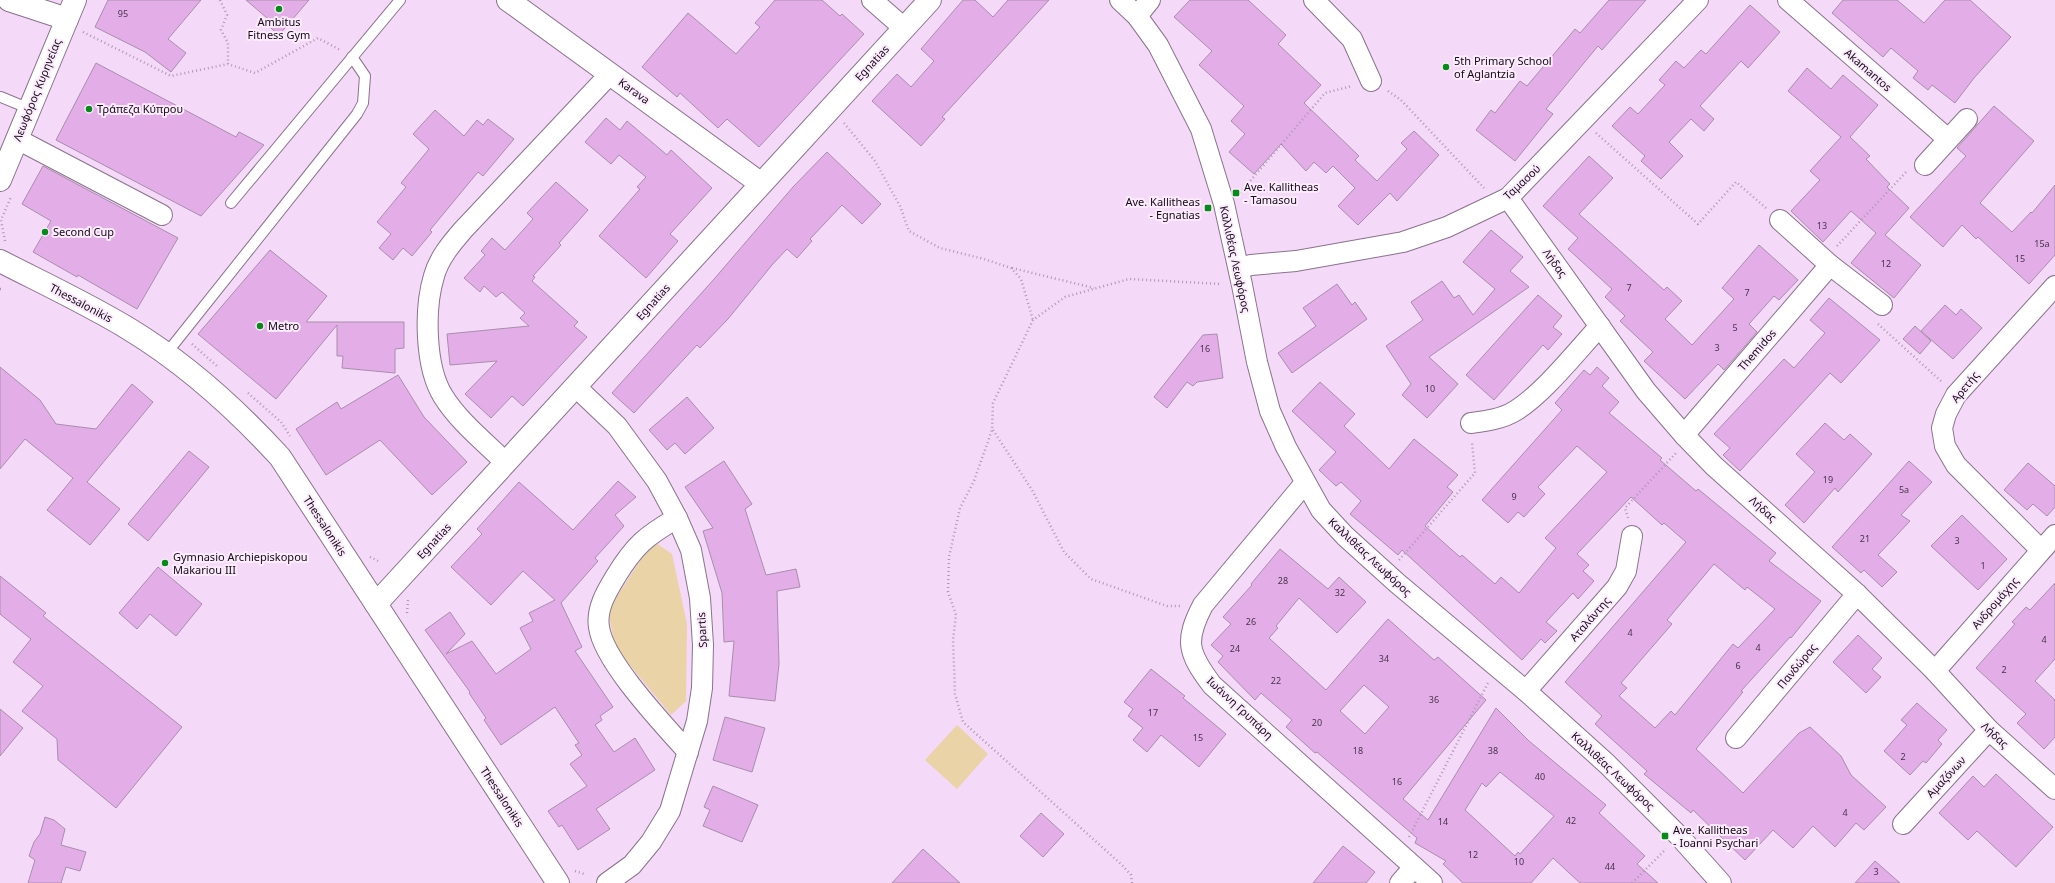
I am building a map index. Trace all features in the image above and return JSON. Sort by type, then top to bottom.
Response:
[{"type":"street","points":[[9,0],[75,17]]},
{"type":"street","name":"Karava","points":[[508,0],[760,183]]},
{"type":"street","points":[[872,0],[904,28]]},
{"type":"street","name":"Egnatias","points":[[376,604],[576,387],[760,183],[930,0]]},
{"type":"street","name":"Καλλιθέας Λεωφόρος","points":[[1120,0],[1137,16],[1158,45],[1201,129],[1224,204],[1257,362],[1270,411],[1286,447],[1321,510],[1345,536],[1387,574],[1526,691],[1607,764],[1679,836],[1721,883]]},
{"type":"street","points":[[1137,16],[1150,0]]},
{"type":"street","points":[[1314,0],[1352,39],[1371,81]]},
{"type":"street","name":"Ταμασού","points":[[1240,277],[1251,264],[1296,261],[1403,242],[1448,227],[1503,200],[1698,0]]},
{"type":"street","name":"Akamantos","points":[[1788,0],[1948,139]]},
{"type":"street","name":"Λεωφόρος Κυρηνείας","points":[[0,180],[30,109],[75,17]]},
{"type":"street","points":[[506,463],[452,409],[442,394],[432,368],[428,338],[428,307],[434,276],[445,250],[610,74]]},
{"type":"street","points":[[1925,165],[1967,119]]},
{"type":"street","points":[[17,139],[162,215]]},
{"type":"street","name":"Λήδας","points":[[1503,200],[1600,326],[1646,391],[1686,437],[1714,466],[1857,594],[1935,671],[1989,730],[2055,789]]},
{"type":"street","points":[[1780,220],[1827,262],[1882,305]]},
{"type":"street","name":"Thessalonikis","points":[[0,261],[101,312],[166,354],[242,419],[280,457],[558,883]]},
{"type":"street","name":"Themidos","points":[[1686,437],[1827,262]]},
{"type":"street","name":"Αρετής","points":[[2041,550],[1956,465],[1945,446],[1942,428],[1946,414],[1956,395],[2055,286]]},
{"type":"street","points":[[1471,423],[1501,418],[1516,411],[1538,392],[1600,326]]},
{"type":"street","name":"Spartis","points":[[576,387],[618,426],[657,481],[677,518],[691,550],[700,598],[703,645],[702,688],[698,721],[670,811],[651,842],[632,865],[607,883]]},
{"type":"street","name":"Ιωάννη Γρυπάρη","points":[[1305,483],[1203,605],[1192,625],[1191,646],[1197,666],[1212,685],[1432,883]]},
{"type":"street","points":[[677,518],[650,534],[638,545],[623,564],[602,601],[598,625],[601,638],[611,656],[645,704],[688,752]]},
{"type":"street","name":"Ανδρομάχης","points":[[1935,671],[2055,535]]},
{"type":"street","name":"Αταλάντης","points":[[1526,691],[1617,587],[1626,571],[1632,536]]},
{"type":"street","name":"Πανδώρας","points":[[1736,738],[1857,594]]},
{"type":"street","name":"Αμαζόνων","points":[[1903,824],[1989,730]]},
{"type":"street","points":[[1400,883],[1407,861]]},
{"type":"lane","points":[[231,203],[400,0]]},
{"type":"lane","points":[[166,354],[357,114],[363,103],[365,76],[352,57]]},
{"type":"lane","points":[[1,97],[30,109]]},
{"type":"path","points":[[220,0],[227,14],[221,30],[228,43],[228,64]]},
{"type":"path","points":[[75,17],[172,76],[228,64],[255,73],[318,38],[352,57]]},
{"type":"path","points":[[1224,204],[1239,194],[1324,94],[1371,81],[1401,100],[1503,200]]},
{"type":"path","points":[[831,107],[875,161],[900,206],[908,231],[940,248],[1095,289]]},
{"type":"path","points":[[1582,120],[1698,224],[1736,182],[1780,220]]},
{"type":"path","points":[[1827,262],[1915,162],[1925,165]]},
{"type":"path","points":[[1011,268],[1021,279],[1033,320]]},
{"type":"path","points":[[1132,883],[1131,875],[1122,865],[963,722],[955,694],[953,639],[956,615],[948,592],[949,557],[960,508],[974,481],[992,430],[993,403],[1033,320],[1065,297],[1130,279],[1164,282],[1240,277]]},
{"type":"path","points":[[1882,305],[1878,324],[1956,395]]},
{"type":"path","points":[[1387,574],[1475,473],[1471,423]]},
{"type":"path","points":[[992,430],[1032,490],[1064,552],[1091,579],[1167,606],[1203,605]]},
{"type":"path","points":[[1632,536],[1625,508],[1686,437]]},
{"type":"path","points":[[1407,861],[1496,666]]},
{"type":"path","points":[[1632,883],[1679,836]]},
{"type":"shaded area","points":[[653,541],[672,554],[687,624],[686,701],[671,715],[615,647],[608,610]]},
{"type":"shaded area","points":[[957,725],[988,754],[957,789],[925,760]]},
{"type":"building","points":[[108,0],[201,0],[168,39],[186,53],[171,72],[145,52],[95,27]]},
{"type":"building","name":"Ambitus Fitness Gym","points":[[246,0],[309,0],[279,35],[264,22],[267,18]]},
{"type":"building","points":[[775,0],[822,0],[840,16],[842,14],[864,34],[759,147],[727,119],[718,128],[680,93],[677,97],[642,67],[688,13],[736,54],[760,27],[755,23]]},
{"type":"building","points":[[963,0],[975,0],[993,17],[1008,0],[1049,0],[942,117],[945,119],[921,146],[872,101],[897,74],[911,87],[934,61],[921,49]]},
{"type":"building","points":[[1190,0],[1248,0],[1286,35],[1278,44],[1321,85],[1304,103],[1359,156],[1355,160],[1377,181],[1407,149],[1401,143],[1414,131],[1439,155],[1397,201],[1390,193],[1358,225],[1338,206],[1355,188],[1333,166],[1326,173],[1314,162],[1306,171],[1281,144],[1254,174],[1229,152],[1245,134],[1231,121],[1244,106],[1199,65],[1212,51],[1174,17]]},
{"type":"building","points":[[1609,0],[1646,0],[1602,50],[1598,46],[1546,109],[1553,114],[1515,161],[1476,130],[1491,110],[1495,113],[1520,81],[1527,86],[1575,29],[1580,33]]},
{"type":"building","points":[[1843,0],[1897,0],[1924,23],[1945,0],[1970,0],[2011,37],[1974,78],[1955,103],[1932,85],[1928,90],[1913,78],[1918,71],[1891,48],[1883,57],[1832,13]]},
{"type":"building","points":[[1750,5],[1780,32],[1748,68],[1741,61],[1700,106],[1714,119],[1704,131],[1691,119],[1669,142],[1683,156],[1661,179],[1641,161],[1645,156],[1612,126],[1630,107],[1638,114],[1665,85],[1659,80],[1676,61],[1684,68],[1701,50],[1706,54]]},
{"type":"building","points":[[96,63],[236,137],[239,132],[264,145],[201,216],[56,140]]},
{"type":"building","points":[[1807,68],[1831,89],[1843,75],[1878,105],[1850,137],[1870,156],[1866,159],[1890,184],[1887,187],[1909,208],[1885,235],[1921,265],[1894,298],[1851,263],[1876,233],[1851,211],[1823,242],[1791,211],[1820,180],[1810,171],[1841,137],[1788,91]]},
{"type":"building","points":[[1994,106],[2034,141],[1980,203],[2012,232],[2031,212],[2032,213],[2055,185],[2055,255],[2029,284],[1978,237],[1976,239],[1962,225],[1943,247],[1910,217],[1966,156],[1957,148]]},
{"type":"building","points":[[435,110],[464,136],[477,120],[483,125],[488,119],[514,139],[483,176],[478,172],[430,230],[432,232],[412,256],[403,248],[393,260],[379,248],[391,234],[377,222],[406,187],[401,183],[429,149],[413,134]]},
{"type":"building","points":[[606,118],[620,130],[627,121],[667,155],[671,150],[712,188],[670,234],[678,241],[646,278],[599,236],[640,189],[637,187],[646,177],[619,155],[611,164],[585,142]]},
{"type":"building","points":[[827,152],[881,204],[862,224],[842,205],[810,239],[812,241],[797,258],[787,249],[728,319],[700,348],[697,345],[634,413],[612,393],[715,278],[793,187]]},
{"type":"building","points":[[1589,156],[1613,178],[1579,214],[1664,290],[1667,287],[1682,301],[1665,319],[1692,345],[1734,299],[1722,288],[1759,245],[1798,280],[1779,300],[1774,296],[1749,324],[1757,332],[1724,370],[1718,364],[1685,399],[1644,361],[1653,352],[1620,321],[1625,316],[1605,297],[1612,289],[1568,249],[1578,238],[1543,206]]},
{"type":"building","points":[[43,166],[178,238],[137,309],[78,275],[77,277],[33,252],[51,221],[22,204]]},
{"type":"building","points":[[556,182],[588,210],[559,243],[561,245],[533,276],[535,277],[532,281],[578,322],[574,326],[587,337],[523,406],[512,396],[491,418],[465,394],[497,361],[450,365],[447,334],[529,326],[520,318],[525,313],[502,292],[496,297],[484,286],[480,292],[464,278],[485,255],[481,251],[492,238],[505,250],[533,219],[527,213]]},
{"type":"building","points":[[1491,230],[1523,257],[1510,271],[1529,287],[1429,357],[1458,384],[1427,418],[1402,395],[1411,384],[1386,346],[1423,320],[1411,302],[1442,281],[1454,298],[1459,295],[1473,315],[1495,289],[1463,262]]},
{"type":"building","name":"Metro","points":[[270,250],[327,296],[306,322],[404,322],[404,348],[395,349],[395,373],[342,368],[343,356],[337,356],[337,325],[276,399],[198,334]]},
{"type":"building","points":[[1337,284],[1352,305],[1355,302],[1367,319],[1292,373],[1278,353],[1316,326],[1303,308]]},
{"type":"building","points":[[1538,295],[1562,316],[1553,327],[1562,334],[1548,350],[1543,345],[1494,400],[1466,375]]},
{"type":"building","points":[[1829,298],[1880,340],[1841,383],[1830,373],[1740,471],[1723,455],[1730,448],[1714,434],[1784,359],[1794,368],[1825,333],[1810,320]]},
{"type":"building","points":[[1945,305],[1956,315],[1961,309],[1982,328],[1953,359],[1921,331]]},
{"type":"building","points":[[1915,326],[1931,341],[1920,354],[1903,339]]},
{"type":"building","points":[[1217,334],[1223,378],[1197,382],[1193,386],[1187,382],[1167,408],[1154,397],[1203,335]]},
{"type":"building","points":[[0,367],[40,400],[56,424],[96,429],[132,384],[153,402],[87,482],[120,509],[90,545],[47,510],[73,478],[25,439],[0,469]]},
{"type":"building","points":[[1597,367],[1609,378],[1602,386],[1619,402],[1609,413],[1662,458],[1660,460],[1696,491],[1698,489],[1776,553],[1769,561],[1821,601],[1791,638],[1790,637],[1741,691],[1743,692],[1696,749],[1743,793],[1799,733],[1810,727],[1841,756],[1851,775],[1886,807],[1864,830],[1856,823],[1835,847],[1813,826],[1793,848],[1773,830],[1745,860],[1693,810],[1691,813],[1644,774],[1647,771],[1595,724],[1602,716],[1565,682],[1686,542],[1664,523],[1662,525],[1631,497],[1577,554],[1589,565],[1583,571],[1594,581],[1578,599],[1573,593],[1546,622],[1557,631],[1545,643],[1541,639],[1522,660],[1402,550],[1398,555],[1350,514],[1361,501],[1341,482],[1336,486],[1319,470],[1336,452],[1292,411],[1320,382],[1355,414],[1344,426],[1389,469],[1414,439],[1458,475],[1447,487],[1453,492],[1425,526],[1460,557],[1462,555],[1495,584],[1501,577],[1519,593],[1556,548],[1545,538],[1607,472],[1577,446],[1538,487],[1545,494],[1524,517],[1518,512],[1508,523],[1482,500],[1562,410],[1555,403],[1584,370],[1590,375]],"holes":[[[1714,564],[1745,590],[1747,587],[1775,609],[1738,648],[1733,644],[1675,715],[1671,711],[1655,728],[1619,696],[1627,688],[1621,683],[1672,624],[1667,620]]]},
{"type":"building","points":[[398,375],[424,417],[467,462],[432,495],[380,440],[326,475],[296,429],[337,402],[341,409]]},
{"type":"building","points":[[687,397],[714,428],[685,454],[675,443],[667,450],[649,430]]},
{"type":"building","points":[[1825,423],[1844,440],[1850,434],[1872,454],[1838,492],[1835,488],[1804,523],[1785,505],[1815,472],[1796,454]]},
{"type":"building","points":[[189,451],[209,467],[148,541],[128,524]]},
{"type":"building","points":[[724,461],[752,504],[745,509],[766,575],[796,569],[800,587],[777,591],[779,664],[775,701],[729,696],[734,641],[724,642],[722,593],[703,531],[713,528],[685,487]]},
{"type":"building","points":[[1909,461],[1932,482],[1901,515],[1910,521],[1878,555],[1897,572],[1882,587],[1864,570],[1861,573],[1832,547]]},
{"type":"building","points":[[2028,463],[2055,486],[2055,507],[2047,516],[2033,504],[2027,510],[2004,490]]},
{"type":"building","points":[[618,481],[636,497],[615,515],[624,526],[595,558],[598,561],[561,603],[582,647],[575,651],[613,707],[600,716],[602,720],[595,725],[614,752],[635,738],[655,770],[596,809],[610,829],[578,850],[562,825],[559,827],[548,811],[587,786],[570,764],[582,755],[575,745],[579,743],[555,707],[501,745],[484,720],[486,718],[469,693],[470,692],[425,630],[450,612],[465,634],[446,654],[472,641],[496,674],[531,649],[520,628],[533,621],[529,613],[555,600],[523,571],[491,605],[451,567],[482,534],[477,529],[519,482],[573,530]]},
{"type":"building","points":[[1962,515],[2007,559],[1978,590],[1931,546]]},
{"type":"building","points":[[1280,549],[1328,589],[1339,577],[1366,602],[1337,633],[1299,598],[1276,626],[1278,628],[1269,638],[1326,690],[1388,619],[1434,660],[1438,657],[1486,700],[1403,799],[1428,820],[1496,708],[1529,741],[1606,805],[1599,813],[1645,856],[1637,864],[1658,883],[1580,883],[1553,858],[1531,883],[1463,883],[1443,864],[1446,861],[1415,843],[1417,838],[1286,727],[1292,720],[1261,693],[1255,700],[1218,662],[1223,656],[1211,645],[1231,624],[1223,617],[1252,585],[1251,584]],"holes":[[[1364,685],[1389,707],[1365,734],[1340,711]],[[1500,772],[1554,816],[1520,854],[1518,852],[1515,856],[1465,810],[1482,783],[1486,787]]]},
{"type":"building","points":[[158,567],[202,604],[176,636],[150,614],[137,629],[119,613]]},
{"type":"building","points":[[0,576],[46,613],[43,616],[182,727],[116,808],[58,760],[57,739],[22,711],[43,686],[13,662],[31,639],[0,614]]},
{"type":"building","points":[[2055,583],[2055,659],[2035,681],[2055,700],[2055,737],[2044,749],[2017,723],[2026,714],[1976,668],[2015,624],[2012,622],[2026,607],[2030,610]]},
{"type":"building","points":[[1858,635],[1882,658],[1872,669],[1881,677],[1866,693],[1833,662]]},
{"type":"building","points":[[1151,669],[1185,696],[1183,698],[1226,734],[1199,767],[1161,735],[1147,752],[1133,740],[1143,728],[1128,716],[1133,709],[1124,702]]},
{"type":"building","points":[[1917,703],[1947,730],[1938,740],[1942,744],[1926,763],[1923,761],[1910,775],[1884,751],[1907,725],[1901,720]]},
{"type":"building","points":[[0,709],[23,728],[0,756]]},
{"type":"building","points":[[725,717],[765,728],[752,772],[713,760]]},
{"type":"building","points":[[1996,774],[2053,827],[2016,867],[1977,831],[1968,840],[1939,813],[1973,776],[1984,787]]},
{"type":"building","points":[[713,786],[758,805],[742,842],[703,826],[710,810],[704,807]]},
{"type":"building","points":[[1041,813],[1064,834],[1043,857],[1020,836]]},
{"type":"building","points":[[45,817],[54,820],[65,829],[61,845],[86,852],[80,871],[66,867],[61,883],[28,883],[35,860],[29,856],[34,842],[40,834]]},
{"type":"building","points":[[1343,846],[1375,872],[1366,883],[1313,883]]},
{"type":"building","points":[[923,849],[960,883],[892,883]]},
{"type":"building","points":[[1875,861],[1900,883],[1855,883]]},
{"type":"place","name":"Ambitus Fitness Gym","points":[[279,9]]},
{"type":"place","name":"5th Primary School of Aglantzia","points":[[1446,67]]},
{"type":"place","name":"Τράπεζα Κύπρου","points":[[89,109]]},
{"type":"place","name":"Ave. Kallitheas - Tamasou","points":[[1236,193]]},
{"type":"place","name":"Ave. Kallitheas - Egnatias","points":[[1208,208]]},
{"type":"place","name":"Second Cup","points":[[45,232]]},
{"type":"place","name":"Metro","points":[[260,326]]},
{"type":"place","name":"Gymnasio Archiepiskopou Makariou III","points":[[165,563]]},
{"type":"place","name":"Ave. Kallitheas - Ioanni Psychari","points":[[1665,836]]}]
